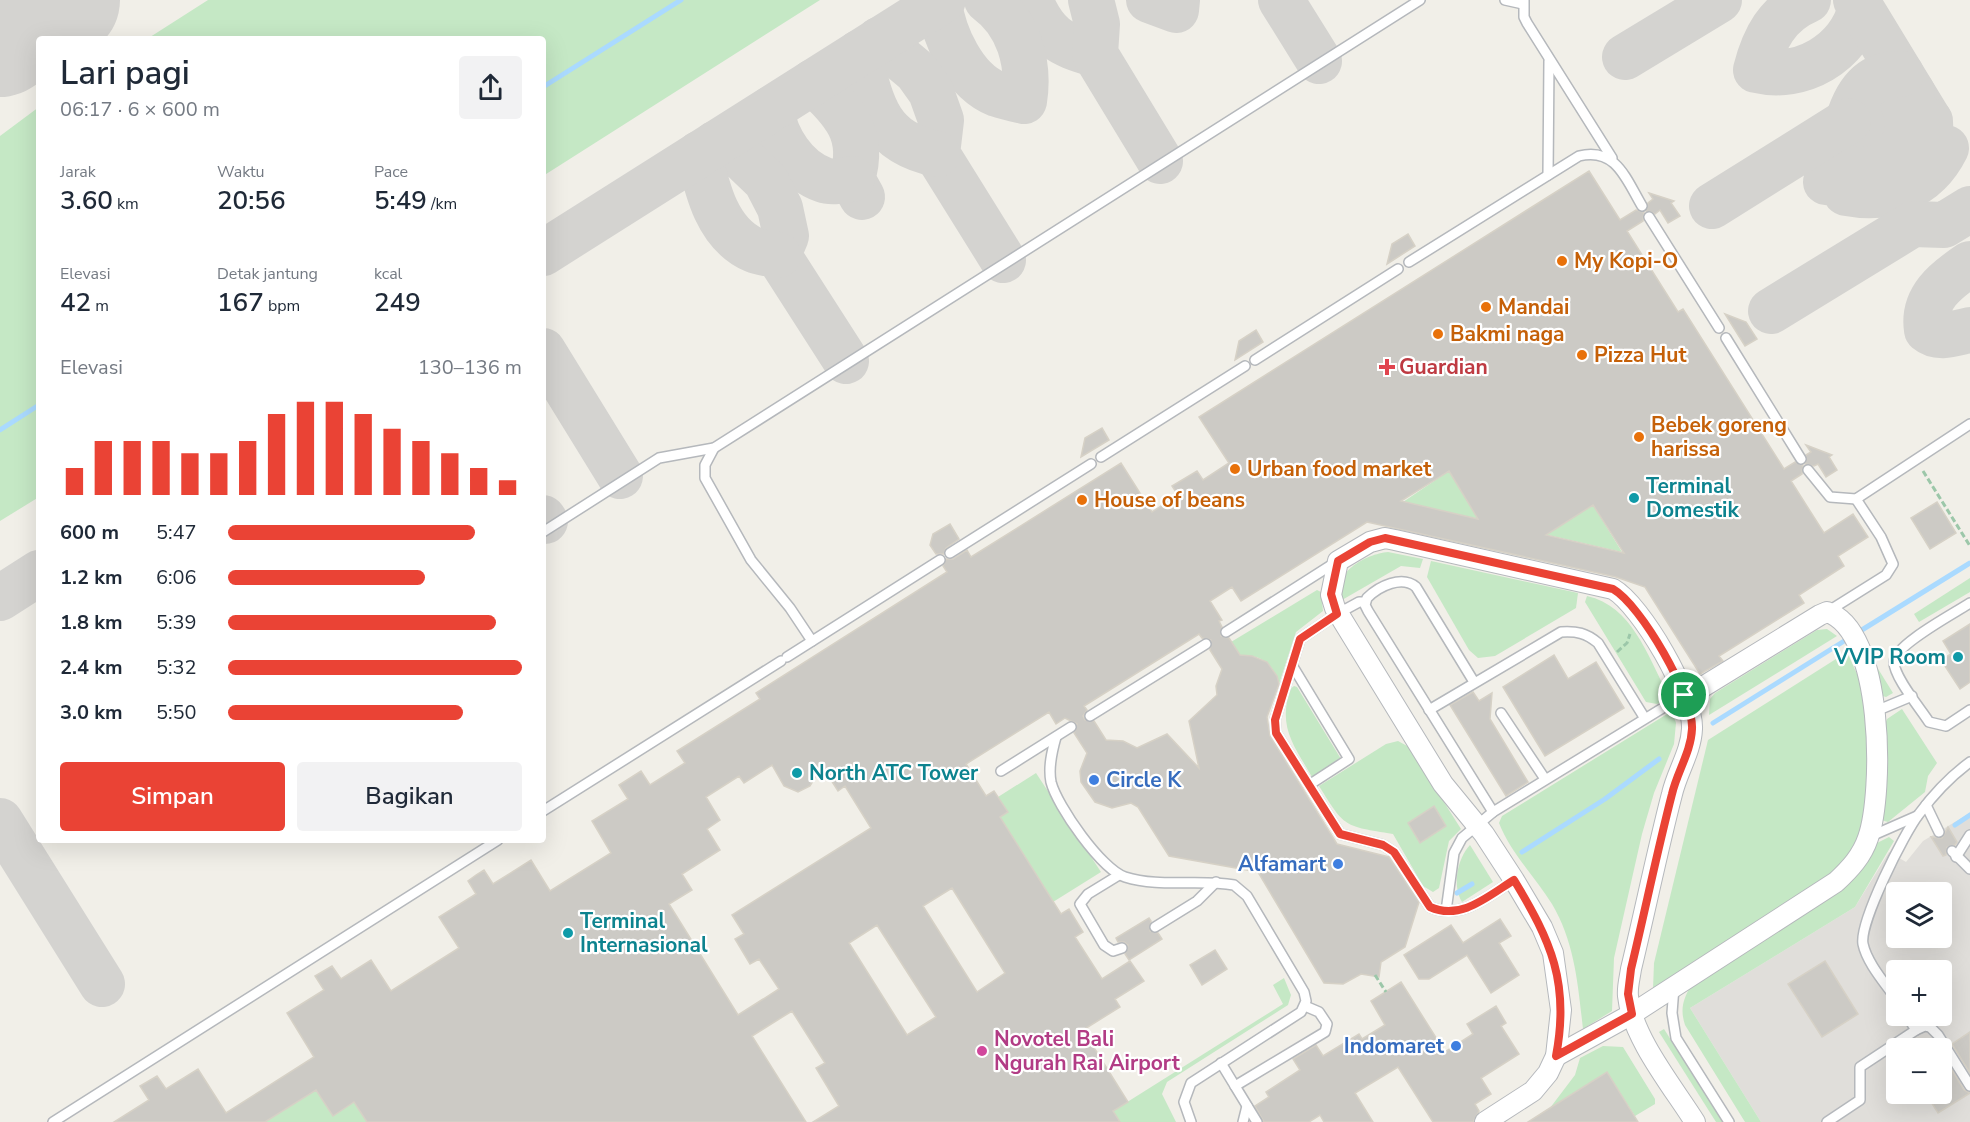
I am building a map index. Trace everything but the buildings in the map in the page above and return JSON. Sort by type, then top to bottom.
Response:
[{"type":"street","points":[[1485,1122],[1533,1091],[1548,1073],[1556,1056],[1561,1010],[1553,953],[1542,927],[1514,880],[1477,824],[1443,784],[1337,614],[1331,594],[1338,561],[1370,542],[1385,538],[1613,589],[1629,601],[1643,618],[1684,695],[1691,710],[1693,728],[1690,746],[1673,791],[1631,969],[1628,994],[1632,1014],[1648,1048],[1688,1119]]},
{"type":"street","points":[[1556,1056],[1632,1014],[1836,882],[1851,868],[1869,837],[1877,777],[1876,711],[1871,681],[1859,649],[1841,619],[1827,612],[1701,688],[1684,695]]},
{"type":"lane","points":[[546,530],[659,458],[714,448],[1420,0]]},
{"type":"lane","points":[[1505,0],[1523,2],[1524,17],[1642,206]]},
{"type":"lane","points":[[1547,54],[1551,74],[1548,175]]},
{"type":"lane","points":[[1409,262],[1579,156],[1593,153],[1614,162]]},
{"type":"lane","points":[[1649,217],[1719,328]]},
{"type":"lane","points":[[1255,360],[1398,269]]},
{"type":"lane","points":[[1726,338],[1801,459]]},
{"type":"lane","points":[[1101,457],[1245,366]]},
{"type":"lane","points":[[1808,470],[1830,497],[1856,498],[1970,424]]},
{"type":"lane","points":[[714,448],[705,465],[705,478],[751,560],[790,608],[812,641]]},
{"type":"lane","points":[[950,553],[1091,464]]},
{"type":"lane","points":[[1827,612],[1886,575],[1893,564],[1881,537],[1856,498]]},
{"type":"lane","points":[[546,810],[940,560]]},
{"type":"lane","points":[[1226,632],[1338,561]]},
{"type":"lane","points":[[1365,602],[1372,593],[1398,581],[1410,582],[1416,587],[1474,682]]},
{"type":"lane","points":[[1365,602],[1359,602],[1337,614],[1300,639],[1274,726],[1340,834],[1390,848],[1398,856],[1430,907],[1446,912],[1464,910],[1514,880]]},
{"type":"lane","points":[[1365,602],[1368,611],[1493,812]]},
{"type":"lane","points":[[1970,603],[1900,648],[1894,661],[1896,672],[1929,722],[1937,726],[1946,726],[1970,710]]},
{"type":"lane","points":[[1429,710],[1561,632],[1577,631],[1598,643],[1644,717]]},
{"type":"lane","points":[[1090,716],[1206,644]]},
{"type":"lane","points":[[1292,665],[1349,759],[1308,785]]},
{"type":"lane","points":[[1446,912],[1454,853],[1462,838],[1477,824],[1644,717],[1684,695]]},
{"type":"lane","points":[[1876,711],[1912,696]]},
{"type":"lane","points":[[1501,713],[1545,780]]},
{"type":"lane","points":[[1001,771],[1071,728]]},
{"type":"lane","points":[[1056,737],[1050,765],[1051,781],[1056,795],[1098,859],[1119,875],[1143,880],[1216,882],[1234,885],[1247,896],[1299,980],[1304,992],[1305,1006]]},
{"type":"lane","points":[[1886,984],[1867,955],[1863,932],[1868,913],[1917,816],[1970,762]]},
{"type":"lane","points":[[1926,805],[1939,832]]},
{"type":"lane","points":[[1869,837],[1917,816]]},
{"type":"lane","points":[[1970,836],[1954,854],[1970,869]]},
{"type":"lane","points":[[53,1122],[493,843]]},
{"type":"lane","points":[[1119,875],[1088,894],[1080,904],[1104,945],[1113,951],[1122,948]]},
{"type":"lane","points":[[1155,927],[1197,901],[1216,882]]},
{"type":"lane","points":[[1674,985],[1672,1013],[1676,1038],[1729,1122]]},
{"type":"lane","points":[[1191,1122],[1184,1102],[1185,1092],[1191,1083],[1291,1019],[1305,1006]]},
{"type":"lane","points":[[1235,1086],[1325,1032],[1328,1024],[1319,1012],[1305,1006]]},
{"type":"lane","points":[[1913,1026],[1916,1030]]},
{"type":"lane","points":[[1827,1122],[1860,1100],[1860,1067],[1924,1026],[1935,1031],[1970,1086]]},
{"type":"lane","points":[[1221,1063],[1257,1122]]},
{"type":"lane","points":[[1243,1122],[1247,1106]]},
{"type":"path","points":[[1915,460],[1970,546]]},
{"type":"path","points":[[1375,975],[1386,992]]},
{"type":"shaded area","points":[[1970,813],[1970,1122],[1761,1122],[1690,1008],[1855,907],[1889,852],[1906,862],[1923,841]]},
{"type":"green space","points":[[208,0],[820,0],[546,174],[546,36],[152,36]]},
{"type":"green space","points":[[36,109],[36,499],[0,521],[0,136]]},
{"type":"green space","points":[[1449,471],[1493,522],[1403,502]]},
{"type":"green space","points":[[1593,505],[1622,552],[1535,532]]},
{"type":"green space","points":[[1388,552],[1423,559],[1420,568],[1401,566],[1342,600],[1341,581],[1345,573],[1361,561]]},
{"type":"green space","points":[[1431,561],[1578,593],[1576,608],[1495,656],[1478,658],[1469,650],[1427,577]]},
{"type":"green space","points":[[1970,578],[1970,592],[1919,622],[1914,614]]},
{"type":"green space","points":[[1317,590],[1321,592],[1323,611],[1296,632],[1279,684],[1274,671],[1266,662],[1255,657],[1241,656],[1231,642]]},
{"type":"green space","points":[[1587,596],[1603,601],[1627,621],[1645,648],[1667,692],[1664,701],[1657,704],[1646,702],[1585,602]]},
{"type":"green space","points":[[1827,629],[1837,636],[1709,715],[1710,699],[1715,693],[1817,630]]},
{"type":"green space","points":[[1867,651],[1893,693],[1886,697],[1879,695]]},
{"type":"green space","points":[[1847,652],[1867,696],[1868,796],[1857,845],[1836,873],[1653,989],[1654,963],[1708,740]]},
{"type":"green space","points":[[1294,686],[1297,687],[1341,759],[1312,777],[1296,750],[1286,723],[1288,695]]},
{"type":"green space","points":[[1902,709],[1937,763],[1928,776],[1925,792],[1888,822],[1881,820],[1884,727],[1887,719]]},
{"type":"green space","points":[[1672,711],[1676,723],[1674,744],[1654,793],[1642,834],[1614,958],[1612,1011],[1583,1029],[1571,949],[1560,919],[1546,894],[1510,844],[1499,823],[1502,816]]},
{"type":"green space","points":[[1398,741],[1409,747],[1461,829],[1449,841],[1439,888],[1433,892],[1423,886],[1393,834],[1364,829],[1347,823],[1319,786],[1386,744]]},
{"type":"green space","points":[[1036,773],[1101,872],[1053,902],[1000,817],[1008,812],[998,797]]},
{"type":"green space","points":[[1889,837],[1894,841],[1855,907],[1690,1008],[1761,1122],[1745,1122],[1685,1025],[1684,1001],[1690,987],[1877,843]]},
{"type":"green space","points":[[1470,845],[1493,882],[1462,902],[1457,888],[1457,873]]},
{"type":"green space","points":[[1284,978],[1291,995],[1288,1005],[1167,1082],[1162,1094],[1176,1122],[1120,1122],[1113,1111],[1283,1004],[1273,985]]},
{"type":"green space","points":[[1664,1029],[1723,1122],[1716,1122],[1659,1032]]},
{"type":"green space","points":[[1603,1046],[1623,1047],[1655,1099],[1655,1104],[1635,1116],[1607,1072],[1550,1108],[1575,1075],[1580,1058]]},
{"type":"green space","points":[[338,1076],[367,1122],[265,1122]]},
{"type":"waterway","points":[[546,85],[681,0]]},
{"type":"waterway","points":[[0,430],[36,407]]},
{"type":"waterway","points":[[1857,633],[1970,563]]},
{"type":"waterway","points":[[1713,723],[1849,638]]},
{"type":"waterway","points":[[1522,852],[1605,799],[1659,759]]},
{"type":"waterway","points":[[1955,825],[1970,815]]},
{"type":"waterway","points":[[1457,893],[1472,884]]},
{"type":"taxiway","points":[[546,251],[943,0]]},
{"type":"taxiway","points":[[939,2],[950,42],[965,68],[985,88],[997,94],[1024,101],[1025,73],[1020,45],[1007,20],[987,0]]},
{"type":"taxiway","points":[[1030,0],[1041,22],[1055,37],[1095,54]]},
{"type":"taxiway","points":[[1091,0],[1097,24],[1095,54],[1160,161]]},
{"type":"taxiway","points":[[1149,0],[1176,10],[1177,0]]},
{"type":"taxiway","points":[[1281,0],[1319,61]]},
{"type":"taxiway","points":[[1625,57],[1719,0]]},
{"type":"taxiway","points":[[1808,0],[1788,12],[1773,28],[1756,70],[1790,71],[1821,60],[1846,38],[1861,8]]},
{"type":"taxiway","points":[[1856,0],[1929,120]]},
{"type":"taxiway","points":[[879,40],[916,71],[931,92],[941,120],[937,154],[1003,260]]},
{"type":"taxiway","points":[[859,53],[873,105],[880,118],[902,140],[917,148],[937,154]]},
{"type":"taxiway","points":[[1862,124],[1848,121],[1860,94],[1873,81],[1881,77],[1901,74]]},
{"type":"taxiway","points":[[813,82],[843,114],[854,136],[856,163],[852,179],[862,197]]},
{"type":"taxiway","points":[[1912,92],[1894,114],[1877,122],[1863,123],[1851,133],[1840,149],[1826,182],[1844,185],[1850,185],[1862,185],[1873,183],[1889,176],[1906,164],[1926,142],[1930,132],[1930,121],[1899,126],[1886,133],[1866,152],[1851,178],[1846,193],[1877,195],[1905,188],[1928,173],[1946,148]]},
{"type":"taxiway","points":[[771,109],[782,142],[804,169],[827,181],[852,179]]},
{"type":"taxiway","points":[[1712,206],[1848,121]]},
{"type":"taxiway","points":[[715,144],[742,158],[766,181],[780,208],[786,236],[778,255],[846,361]]},
{"type":"taxiway","points":[[699,154],[710,196],[722,222],[741,243],[763,253],[778,255]]},
{"type":"taxiway","points":[[1771,311],[1913,224],[1944,225],[1970,209]]},
{"type":"taxiway","points":[[1970,264],[1938,291],[1928,308],[1926,319],[1927,330],[1937,335],[1970,330]]},
{"type":"taxiway","points":[[546,356],[620,476]]},
{"type":"taxiway","points":[[0,598],[36,575]]},
{"type":"taxiway","points":[[0,821],[102,984]]},
{"type":"runway","points":[[0,39],[62,0]]},
{"type":"place","name":"My Kopi-O","points":[[1562,261]]},
{"type":"place","name":"Mandai","points":[[1486,307]]},
{"type":"place","name":"Bakmi naga","points":[[1438,334]]},
{"type":"place","name":"Pizza Hut","points":[[1582,355]]},
{"type":"place","name":"Guardian","points":[[1387,367]]},
{"type":"place","name":"Bebek goreng harissa","points":[[1639,437]]},
{"type":"place","name":"Urban food market","points":[[1235,469]]},
{"type":"place","name":"Terminal Domestik","points":[[1634,498]]},
{"type":"place","name":"House of beans","points":[[1082,500]]},
{"type":"place","name":"VVIP Room","points":[[1958,657]]},
{"type":"place","name":"North ATC Tower","points":[[797,773]]},
{"type":"place","name":"Circle K","points":[[1094,780]]},
{"type":"place","name":"Alfamart","points":[[1338,864]]},
{"type":"place","name":"Terminal Internasional","points":[[568,933]]},
{"type":"place","name":"Indomaret","points":[[1456,1046]]},
{"type":"place","name":"Novotel Bali Ngurah Rai Airport","points":[[982,1051]]},
{"type":"route","points":[[1385,538],[1613,589],[1629,601],[1643,618],[1666,657],[1684,695],[1691,710],[1693,728],[1690,746],[1673,791],[1631,969],[1628,994],[1632,1014],[1556,1056],[1560,1038],[1561,1010],[1553,953],[1542,927],[1514,880],[1464,910],[1446,912],[1430,907],[1398,856],[1390,848],[1340,834],[1276,733],[1274,726],[1300,639],[1337,614],[1331,594],[1338,561],[1370,542],[1385,538]]}]
